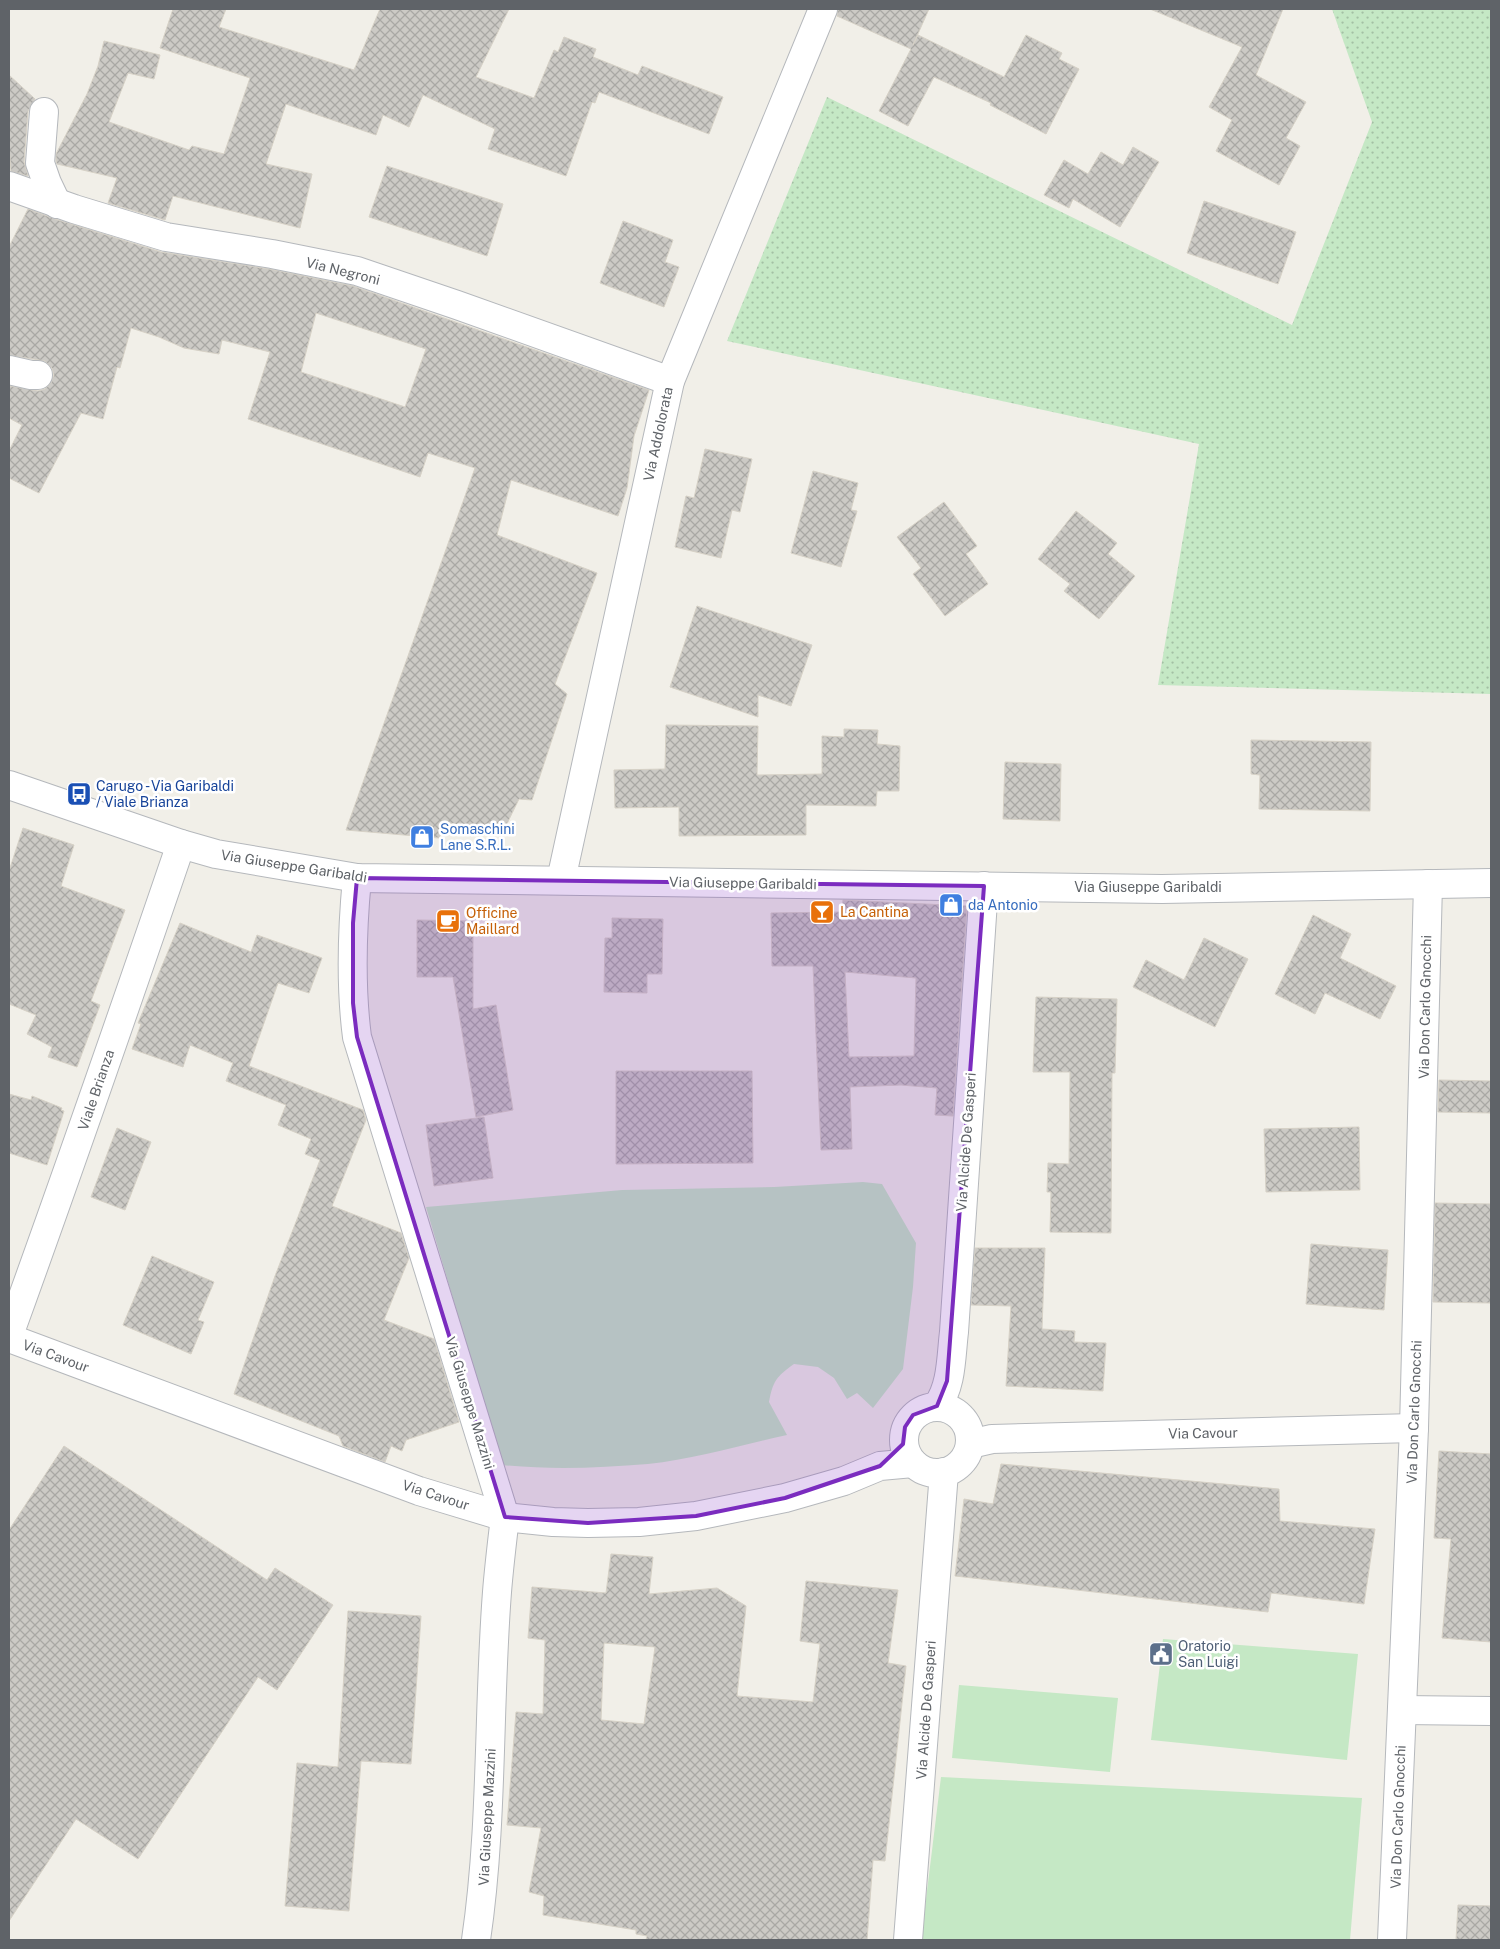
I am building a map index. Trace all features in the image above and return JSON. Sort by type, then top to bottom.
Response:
[{"type":"street","name":"Via Addolorata","points":[[561,880],[670,381],[823,9]]},
{"type":"street","points":[[44,112],[40,163],[57,204]]},
{"type":"street","name":"Via Negroni","points":[[9,186],[57,204],[166,237],[272,254],[358,272],[457,304],[670,381]]},
{"type":"street","points":[[9,370],[31,376],[38,375]]},
{"type":"street","name":"Via Giuseppe Garibaldi","points":[[9,785],[181,844],[216,854],[357,878],[1162,889],[1491,883]]},
{"type":"street","name":"Viale Brianza","points":[[9,1337],[94,1100],[181,844]]},
{"type":"street","name":"Via Giuseppe Mazzini","points":[[357,878],[352,965],[353,1003],[357,1037],[505,1517],[497,1593],[482,1902],[476,1940]]},
{"type":"street","name":"Via Don Carlo Gnocchi","points":[[1392,1940],[1414,1428],[1428,884]]},
{"type":"street","name":"Via Alcide De Gasperi","points":[[942,1404],[948,1381],[954,1332],[984,886]]},
{"type":"street","name":"Via Cavour","points":[[9,1337],[419,1491],[505,1517],[553,1522],[588,1523],[639,1522],[696,1516],[785,1498],[844,1481],[880,1466],[928,1466]]},
{"type":"street","points":[[942,1404],[958,1414],[977,1439],[962,1462],[928,1466],[906,1427],[913,1415],[927,1407],[942,1404]]},
{"type":"street","name":"Via Cavour","points":[[977,1439],[1414,1428]]},
{"type":"street","name":"Via Alcide De Gasperi","points":[[908,1940],[928,1466]]},
{"type":"street","points":[[1402,1710],[1491,1712]]},
{"type":"highlighted area","points":[[357,878],[984,886],[947,1381],[937,1406],[913,1415],[905,1427],[903,1444],[880,1466],[785,1498],[696,1516],[588,1523],[505,1517],[357,1037],[353,1003],[353,923]]},
{"type":"green space","points":[[1332,9],[1491,9],[1491,694],[1158,685],[1199,444],[727,341],[827,97],[1292,325],[1372,122]]},
{"type":"green space","points":[[863,1182],[882,1184],[916,1243],[913,1287],[903,1369],[873,1408],[857,1393],[847,1399],[834,1378],[818,1367],[794,1364],[776,1380],[769,1402],[787,1435],[701,1455],[648,1464],[575,1468],[538,1468],[502,1465],[426,1207],[622,1190],[774,1187]]},
{"type":"green space","points":[[1163,1639],[1358,1654],[1347,1760],[1151,1740]]},
{"type":"green space","points":[[959,1685],[1118,1698],[1110,1772],[952,1758]]},
{"type":"green space","points":[[941,1777],[1362,1798],[1350,1940],[921,1940]]},
{"type":"building","points":[[173,9],[226,9],[219,27],[354,70],[380,9],[509,9],[476,77],[534,98],[554,50],[558,52],[564,37],[596,49],[593,57],[638,75],[642,66],[723,97],[709,134],[599,92],[595,103],[592,102],[566,176],[488,149],[495,129],[423,95],[409,127],[383,115],[376,135],[286,104],[266,164],[312,174],[300,228],[173,196],[165,220],[108,203],[117,178],[57,164],[56,154],[87,94],[98,66],[104,41],[160,55],[154,79],[128,73],[109,122],[189,150],[192,146],[224,154],[250,78],[160,48]]},
{"type":"building","points":[[838,9],[929,9],[913,45],[918,35],[1004,77],[1026,35],[1062,53],[1059,59],[1079,69],[1046,134],[990,105],[991,103],[934,77],[908,126],[879,111],[911,49],[837,16]]},
{"type":"building","points":[[1150,9],[1283,9],[1256,75],[1306,102],[1286,138],[1300,146],[1279,185],[1216,151],[1232,120],[1209,107],[1242,47]]},
{"type":"building","points":[[9,75],[35,99],[28,111],[24,162],[28,176],[11,171]]},
{"type":"building","points":[[1133,147],[1159,162],[1120,227],[1073,199],[1069,208],[1044,195],[1064,160],[1088,174],[1101,152],[1123,165]]},
{"type":"building","points":[[387,166],[503,204],[487,256],[369,217]]},
{"type":"building","points":[[1204,201],[1296,232],[1278,284],[1187,253]]},
{"type":"building","points":[[28,209],[161,252],[269,269],[353,286],[649,390],[634,436],[627,488],[618,516],[511,480],[497,535],[597,573],[555,684],[567,694],[532,800],[519,799],[501,836],[446,822],[439,838],[346,830],[475,468],[428,453],[420,477],[248,419],[270,352],[222,340],[219,354],[184,348],[131,328],[120,368],[117,367],[103,419],[81,413],[39,493],[9,478],[9,451],[22,425],[9,418],[9,386],[38,391],[45,389],[51,383],[54,375],[52,368],[45,361],[9,355],[9,247]],"holes":[[[316,313],[426,349],[405,407],[301,372]]]},
{"type":"building","points":[[623,221],[673,240],[665,262],[679,267],[664,307],[600,283]]},
{"type":"building","points":[[705,449],[752,459],[740,512],[732,510],[721,558],[675,547],[686,496],[694,498]]},
{"type":"building","points":[[813,471],[858,483],[851,510],[857,511],[841,567],[791,553]]},
{"type":"building","points":[[944,502],[977,546],[966,554],[988,584],[945,616],[913,574],[921,568],[897,537]]},
{"type":"building","points":[[1076,511],[1117,543],[1108,554],[1135,576],[1099,619],[1064,591],[1070,584],[1038,559]]},
{"type":"building","points":[[697,606],[812,645],[791,706],[758,695],[758,717],[670,687]]},
{"type":"building","points":[[666,725],[758,726],[757,775],[822,774],[822,736],[844,737],[844,729],[878,730],[877,744],[900,746],[899,791],[877,791],[876,806],[806,805],[806,835],[679,836],[679,807],[615,808],[614,770],[665,769]]},
{"type":"building","points":[[1251,740],[1371,742],[1370,811],[1259,809],[1260,775],[1251,774]]},
{"type":"building","points":[[1005,762],[1061,764],[1060,821],[1003,819]]},
{"type":"building","points":[[23,828],[74,845],[61,886],[125,910],[91,1001],[100,1005],[77,1067],[48,1057],[52,1047],[27,1034],[36,1015],[9,1004],[9,871]]},
{"type":"building","points":[[843,900],[967,906],[953,1116],[935,1115],[937,1088],[901,1085],[850,1087],[852,1149],[821,1150],[813,966],[772,966],[771,913],[842,912]],"holes":[[[845,972],[916,978],[914,1056],[849,1057]]]},
{"type":"building","points":[[1313,915],[1351,934],[1340,958],[1396,986],[1380,1019],[1325,993],[1315,1014],[1275,994]]},
{"type":"building","points":[[612,918],[663,919],[662,974],[647,974],[647,993],[604,992],[605,938],[612,938]]},
{"type":"building","points":[[417,920],[473,921],[473,1009],[496,1005],[513,1110],[476,1117],[453,977],[417,977]]},
{"type":"building","points":[[180,923],[251,952],[257,935],[322,958],[309,993],[278,983],[249,1066],[363,1110],[366,1120],[332,1206],[401,1233],[409,1258],[384,1320],[434,1339],[459,1422],[406,1440],[402,1451],[391,1446],[385,1462],[343,1446],[339,1436],[234,1394],[275,1276],[320,1160],[305,1154],[311,1139],[278,1125],[286,1105],[226,1081],[233,1063],[190,1045],[183,1067],[132,1049],[141,1024],[138,1023]]},
{"type":"building","points":[[1204,938],[1248,959],[1215,1027],[1133,987],[1146,960],[1184,980]]},
{"type":"building","points":[[1036,997],[1117,999],[1115,1073],[1112,1073],[1111,1233],[1050,1232],[1051,1192],[1047,1192],[1048,1163],[1069,1164],[1070,1072],[1033,1072]]},
{"type":"building","points":[[616,1071],[752,1071],[753,1163],[616,1164]]},
{"type":"building","points":[[1439,1080],[1491,1081],[1491,1113],[1438,1112]]},
{"type":"building","points":[[9,1094],[31,1100],[32,1096],[62,1108],[61,1110],[64,1111],[47,1165],[9,1153]]},
{"type":"building","points":[[484,1117],[493,1178],[434,1186],[426,1125]]},
{"type":"building","points":[[1359,1127],[1360,1190],[1266,1192],[1264,1129]]},
{"type":"building","points":[[117,1128],[151,1142],[125,1210],[91,1197]]},
{"type":"building","points":[[1435,1203],[1491,1204],[1491,1303],[1433,1302]]},
{"type":"building","points":[[1311,1244],[1388,1250],[1384,1310],[1306,1304]]},
{"type":"building","points":[[975,1248],[1045,1248],[1042,1329],[1075,1331],[1074,1342],[1106,1343],[1103,1391],[1006,1386],[1011,1306],[971,1305]]},
{"type":"building","points":[[152,1256],[214,1282],[198,1320],[204,1322],[191,1354],[123,1325]]},
{"type":"building","points":[[64,1446],[267,1580],[275,1568],[333,1605],[277,1690],[258,1677],[138,1859],[76,1819],[9,1921],[9,1530]]},
{"type":"building","points":[[1439,1451],[1491,1454],[1491,1642],[1442,1638],[1451,1539],[1434,1538]]},
{"type":"building","name":"Oratorio San Luigi","points":[[1001,1464],[1279,1489],[1280,1521],[1375,1529],[1364,1604],[1271,1593],[1268,1612],[955,1576],[964,1499],[993,1504]]},
{"type":"building","points":[[611,1554],[653,1557],[649,1594],[717,1588],[746,1606],[737,1696],[813,1702],[820,1644],[800,1641],[806,1581],[898,1590],[888,1663],[906,1666],[885,1861],[873,1860],[867,1940],[646,1940],[647,1936],[636,1934],[636,1930],[543,1915],[544,1896],[529,1892],[541,1828],[507,1825],[516,1712],[543,1714],[545,1640],[528,1638],[532,1587],[606,1593]],"holes":[[[604,1643],[655,1647],[644,1724],[601,1720]]]},
{"type":"building","points":[[348,1611],[421,1616],[411,1764],[361,1761],[349,1911],[285,1906],[297,1763],[338,1767]]},
{"type":"building","points":[[1458,1905],[1491,1906],[1491,1940],[1456,1940]]},
{"type":"place","name":"Carugo - Via Garibaldi / Viale Brianza","points":[[79,794]]},
{"type":"place","name":"Somaschini Lane S.R.L.","points":[[422,837]]},
{"type":"place","name":"da Antonio","points":[[951,905]]},
{"type":"place","name":"La Cantina","points":[[822,912]]},
{"type":"place","name":"Officine Maillard","points":[[448,921]]},
{"type":"place","name":"Oratorio San Luigi","points":[[1161,1654]]}]
